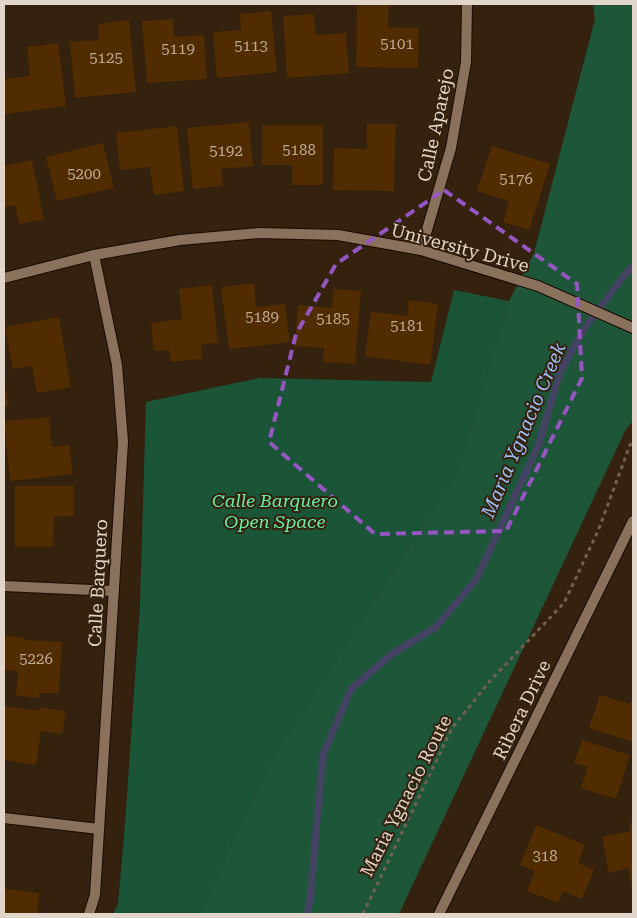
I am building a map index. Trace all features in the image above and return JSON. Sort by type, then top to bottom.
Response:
[{"type":"street","name":"Calle Aparejo","points":[[421,250],[451,148],[466,62],[468,4]]},
{"type":"street","name":"University Drive","points":[[4,278],[94,256],[180,240],[260,233],[338,235],[421,250],[538,286],[633,328]]},
{"type":"street","name":"Calle Barquero","points":[[89,914],[95,895],[123,442],[117,365],[94,256]]},
{"type":"street","name":"Ribera Drive","points":[[440,912],[633,520]]},
{"type":"street","points":[[4,586],[114,591]]},
{"type":"street","points":[[4,818],[99,828]]},
{"type":"street","points":[[440,912],[452,914]]},
{"type":"path","name":"Maria Ygnacio Route","points":[[363,914],[452,728],[490,681],[564,603],[598,531],[633,441]]},
{"type":"highlighted area","points":[[444,190],[577,284],[582,378],[506,531],[375,534],[269,442],[296,334],[336,264]]},
{"type":"green space","points":[[593,4],[633,4],[633,421],[626,429],[399,914],[199,914],[271,760],[457,472],[509,301],[534,253],[595,19]]},
{"type":"green space","name":"Calle Barquero Open Space","points":[[454,290],[509,301],[457,472],[271,760],[199,914],[113,914],[118,904],[125,825],[140,605],[146,402],[259,378],[431,382]]},
{"type":"building","points":[[357,4],[389,4],[388,27],[419,28],[418,68],[356,67]]},
{"type":"building","points":[[271,11],[277,72],[217,78],[213,32],[241,30],[240,14]]},
{"type":"building","points":[[314,14],[316,35],[346,33],[349,73],[287,78],[283,16]]},
{"type":"building","points":[[173,19],[174,37],[204,35],[207,79],[147,83],[142,21]]},
{"type":"building","points":[[129,20],[136,92],[75,98],[70,42],[99,40],[98,24]]},
{"type":"building","points":[[58,43],[66,106],[5,114],[4,79],[30,76],[27,47]]},
{"type":"building","points":[[249,122],[253,166],[221,169],[223,186],[193,189],[187,128]]},
{"type":"building","points":[[367,124],[396,124],[394,191],[333,190],[334,148],[367,149]]},
{"type":"building","points":[[262,125],[323,125],[323,185],[292,185],[292,165],[262,165]]},
{"type":"building","points":[[177,126],[184,191],[154,195],[150,167],[120,170],[116,133]]},
{"type":"building","points":[[103,143],[114,188],[57,201],[46,157]]},
{"type":"building","points":[[492,146],[550,164],[529,230],[503,222],[509,201],[477,191]]},
{"type":"building","points":[[32,160],[44,219],[19,224],[15,205],[4,207],[4,166]]},
{"type":"building","points":[[254,283],[256,307],[285,304],[290,342],[229,349],[221,287]]},
{"type":"building","points":[[212,285],[218,342],[201,345],[202,359],[171,362],[169,350],[154,351],[151,323],[182,319],[179,289]]},
{"type":"building","points":[[333,289],[361,291],[355,364],[323,362],[324,348],[295,346],[298,305],[332,308]]},
{"type":"building","points":[[409,300],[438,304],[430,365],[365,356],[371,312],[407,316]]},
{"type":"building","points":[[59,317],[71,387],[37,393],[32,366],[13,369],[5,327]]},
{"type":"building","points":[[4,384],[9,405],[4,406]]},
{"type":"building","points":[[49,417],[52,447],[69,445],[73,474],[10,481],[4,421]]},
{"type":"building","points":[[15,486],[74,486],[74,516],[54,516],[53,547],[15,547]]},
{"type":"building","points":[[4,636],[24,637],[24,640],[62,642],[59,693],[40,693],[39,698],[16,696],[18,671],[4,670]]},
{"type":"building","points":[[600,695],[630,704],[633,695],[633,742],[589,728]]},
{"type":"building","points":[[4,706],[40,711],[40,707],[66,711],[62,734],[41,731],[36,765],[4,760]]},
{"type":"building","points":[[582,740],[630,755],[616,799],[581,788],[588,767],[574,763]]},
{"type":"building","points":[[633,822],[632,888],[628,868],[609,873],[602,837],[631,831],[629,823]]},
{"type":"building","points":[[536,825],[585,845],[578,863],[594,870],[582,899],[563,891],[558,903],[527,891],[535,871],[520,865]]},
{"type":"building","points":[[4,889],[39,893],[37,914],[4,914]]},
{"type":"waterway","name":"Maria Ygnacio Creek","points":[[307,914],[310,901],[323,755],[351,689],[392,654],[436,627],[476,580],[539,444],[560,372],[584,329],[626,273],[633,267]]}]
